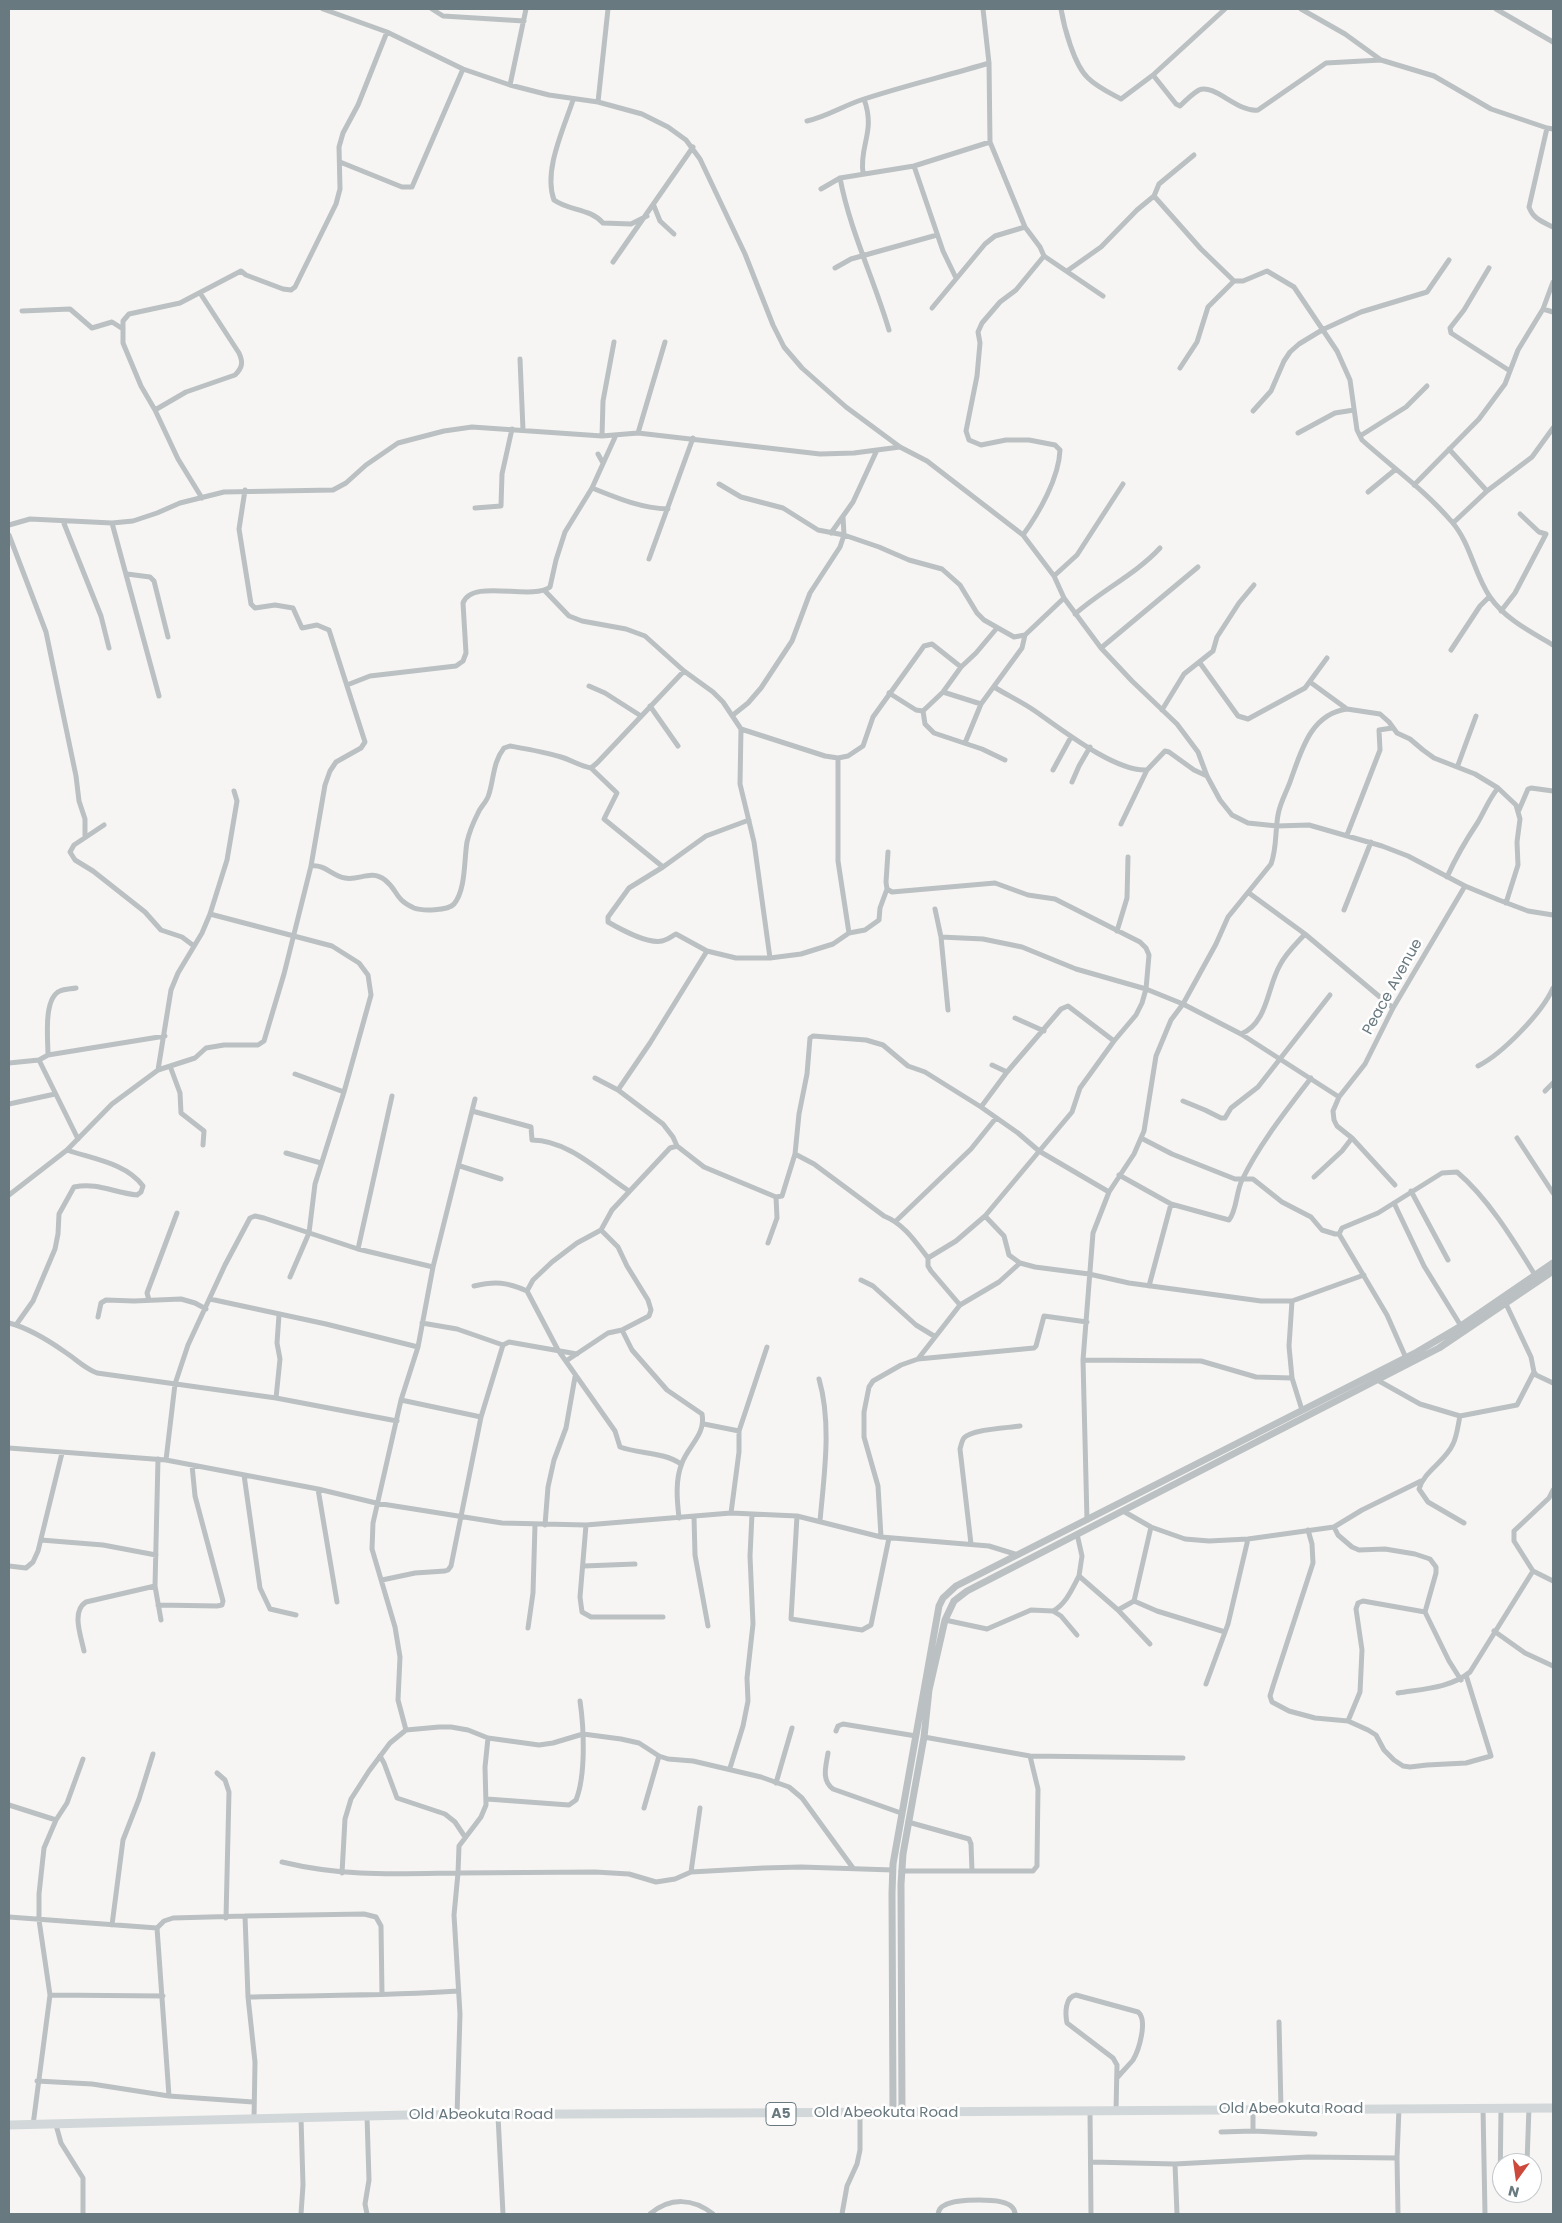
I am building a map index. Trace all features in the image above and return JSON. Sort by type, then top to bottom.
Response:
[{"type":"highway","name":"Old Abeokuta Road","points":[[9,2125],[457,2115],[860,2114],[1483,2107],[1553,2108]]},
{"type":"street","points":[[323,9],[386,32],[463,69],[510,85],[573,100],[598,102],[642,114],[659,122],[686,140],[693,148],[745,254],[773,325],[784,347],[802,368],[846,407],[900,447],[927,461],[1023,535],[1054,576],[1064,598],[1101,648],[1177,724],[1198,752],[1207,776],[1220,800],[1239,820],[1276,826],[1309,826],[1371,842],[1408,856],[1465,886],[1506,903],[1528,911],[1553,915]]},
{"type":"street","points":[[432,9],[443,16],[481,20],[524,21]]},
{"type":"street","points":[[510,85],[526,9]]},
{"type":"street","points":[[598,102],[608,9]]},
{"type":"street","points":[[983,9],[988,63],[990,142],[1025,227],[1040,247],[1044,256],[1103,296]]},
{"type":"street","points":[[1061,9],[1063,22],[1076,58],[1086,77],[1121,98],[1153,75],[1225,9]]},
{"type":"street","points":[[1301,9],[1345,34],[1381,60],[1434,76],[1491,108],[1553,129]]},
{"type":"street","points":[[1496,9],[1553,42]]},
{"type":"street","points":[[202,498],[178,459],[155,410],[141,386],[123,343],[123,320],[129,314],[166,307],[200,293],[241,271],[246,275],[283,289],[291,290],[295,287],[336,204],[340,189],[338,148],[343,133],[358,105],[386,32]]},
{"type":"street","points":[[1153,75],[1176,104],[1180,106],[1200,90],[1207,89],[1234,104],[1258,110],[1326,63],[1381,60]]},
{"type":"street","points":[[807,121],[819,118],[843,106],[864,99],[988,63]]},
{"type":"street","points":[[340,162],[402,187],[412,188],[463,69]]},
{"type":"street","points":[[862,173],[870,127],[870,113],[864,99]]},
{"type":"street","points":[[573,100],[552,161],[551,185],[554,200],[589,212],[597,216],[603,223],[631,224],[647,216]]},
{"type":"street","points":[[1547,128],[1529,207],[1531,214],[1553,228]]},
{"type":"street","points":[[821,189],[840,178],[914,166],[990,142]]},
{"type":"street","points":[[613,262],[693,148]]},
{"type":"street","points":[[1067,271],[1101,247],[1154,196],[1159,184],[1194,155]]},
{"type":"street","points":[[914,166],[937,235],[956,278]]},
{"type":"street","points":[[840,178],[862,256],[889,330]]},
{"type":"street","points":[[1154,196],[1201,249],[1234,281]]},
{"type":"street","points":[[654,206],[660,221],[674,234]]},
{"type":"street","points":[[932,308],[956,278],[995,236],[1025,227]]},
{"type":"street","points":[[835,268],[862,256],[937,235]]},
{"type":"street","points":[[1023,535],[1038,514],[1060,462],[1060,450],[1055,445],[1029,440],[1006,440],[981,445],[969,440],[966,431],[977,376],[980,343],[978,332],[982,323],[994,309],[1016,290],[1044,256]]},
{"type":"street","points":[[1253,411],[1271,391],[1290,352],[1322,330],[1361,312],[1427,292],[1449,260]]},
{"type":"street","points":[[1489,268],[1464,310],[1450,328],[1451,333],[1486,353],[1510,371]]},
{"type":"street","points":[[1180,368],[1197,342],[1208,307],[1234,281],[1243,280],[1263,271],[1270,272],[1294,287],[1314,314],[1322,330],[1337,351],[1350,380],[1357,430],[1362,440],[1396,468],[1453,523],[1462,536],[1489,597],[1501,612],[1553,645]]},
{"type":"street","points":[[1414,485],[1479,419],[1505,384],[1518,350],[1543,310],[1553,282]]},
{"type":"street","points":[[155,410],[186,392],[235,375],[241,369],[243,362],[239,352],[200,293]]},
{"type":"street","points":[[22,311],[70,309],[92,328],[112,322],[123,329]]},
{"type":"street","points":[[1543,310],[1553,312]]},
{"type":"street","points":[[602,436],[603,401],[614,342]]},
{"type":"street","points":[[638,433],[666,342]]},
{"type":"street","points":[[520,359],[523,430]]},
{"type":"street","points":[[1360,436],[1406,407],[1427,386]]},
{"type":"street","points":[[1298,433],[1335,413],[1354,410]]},
{"type":"street","points":[[9,525],[30,519],[112,523],[133,521],[157,514],[180,503],[224,492],[245,490],[333,490],[346,483],[366,465],[398,443],[462,428],[512,429],[602,436],[638,433],[820,454],[900,447]]},
{"type":"street","points":[[1453,523],[1487,491],[1532,457],[1553,428]]},
{"type":"street","points":[[475,508],[501,506],[502,474],[512,429]]},
{"type":"street","points":[[347,685],[370,676],[456,666],[463,661],[466,653],[464,603],[466,596],[470,593],[545,590],[550,587],[565,532],[592,488],[616,435]]},
{"type":"street","points":[[649,559],[693,438]]},
{"type":"street","points":[[1449,449],[1487,491]]},
{"type":"street","points":[[831,532],[843,517],[865,480],[877,450]]},
{"type":"street","points":[[598,454],[603,464]]},
{"type":"street","points":[[1368,492],[1396,468]]},
{"type":"street","points":[[719,484],[741,498],[776,506],[818,530],[844,535],[880,547],[909,560],[942,569],[960,585],[977,613],[997,628],[1014,637],[1022,636],[1064,598]]},
{"type":"street","points":[[1054,576],[1077,555],[1123,484]]},
{"type":"street","points":[[592,488],[628,503],[650,508],[668,509]]},
{"type":"street","points":[[9,1195],[67,1150],[112,1104],[158,1070],[195,1058],[206,1048],[224,1045],[258,1044],[264,1041],[293,936],[310,866],[325,786],[330,771],[336,762],[361,748],[365,742],[328,630],[317,625],[302,628],[293,608],[275,605],[255,608],[251,604],[239,529],[245,490]]},
{"type":"street","points":[[568,514],[576,515]]},
{"type":"street","points":[[1501,612],[1515,593],[1546,534],[1539,532],[1520,514]]},
{"type":"street","points":[[733,715],[748,703],[761,688],[792,641],[810,593],[840,547],[844,535],[843,517]]},
{"type":"street","points":[[63,521],[102,616],[109,648]]},
{"type":"street","points":[[112,523],[159,696]]},
{"type":"street","points":[[9,535],[46,632],[76,776],[78,801],[84,819],[85,836]]},
{"type":"street","points":[[1075,614],[1095,596],[1148,561],[1160,548]]},
{"type":"street","points":[[1101,648],[1198,567]]},
{"type":"street","points":[[127,574],[150,577],[154,581],[168,637]]},
{"type":"street","points":[[1162,710],[1184,674],[1213,651],[1217,637],[1239,603],[1254,585]]},
{"type":"street","points":[[545,590],[569,616],[582,621],[626,629],[645,636],[684,671],[713,692],[733,715],[741,729],[740,784],[749,820],[765,910],[770,958]]},
{"type":"street","points":[[1451,650],[1480,606],[1489,597]]},
{"type":"street","points":[[921,711],[943,692],[961,667],[976,653],[997,628]]},
{"type":"street","points":[[965,743],[981,704],[1024,644],[1022,636]]},
{"type":"street","points":[[741,729],[825,756],[838,758],[848,756],[863,746],[874,717],[889,693],[928,644],[932,644],[961,667]]},
{"type":"street","points":[[1200,663],[1238,716],[1248,719],[1305,688],[1327,658]]},
{"type":"street","points":[[590,768],[684,671]]},
{"type":"street","points":[[1310,682],[1348,709]]},
{"type":"street","points":[[589,686],[605,693],[641,716]]},
{"type":"street","points":[[994,687],[1033,710],[1071,737],[1132,769],[1147,770]]},
{"type":"street","points":[[943,692],[981,704]]},
{"type":"street","points":[[889,693],[921,711]]},
{"type":"street","points":[[650,706],[678,746]]},
{"type":"street","points":[[1087,1520],[1083,1360],[1093,1233],[1110,1192],[1134,1154],[1144,1131],[1156,1056],[1171,1020],[1183,1004],[1228,918],[1271,864],[1274,855],[1280,805],[1304,742],[1324,718],[1337,710],[1348,709],[1374,712],[1390,722],[1392,728],[1397,733],[1410,739],[1434,758],[1458,765],[1498,788],[1519,810]]},
{"type":"street","points":[[921,711],[924,724],[934,734],[982,748],[1005,760]]},
{"type":"street","points":[[1458,765],[1476,716]]},
{"type":"street","points":[[1347,835],[1380,750],[1379,730],[1392,728]]},
{"type":"street","points":[[1053,770],[1071,737]]},
{"type":"street","points":[[310,866],[318,865],[340,877],[348,879],[368,874],[379,876],[390,884],[403,903],[418,910],[426,911],[450,907],[456,900],[464,878],[467,840],[478,813],[485,805],[494,767],[504,748],[510,746],[556,755],[571,760],[583,767],[590,768],[617,794],[604,819],[664,867]]},
{"type":"street","points":[[1072,782],[1090,747]]},
{"type":"street","points":[[1121,824],[1147,770],[1165,751],[1207,776]]},
{"type":"street","points":[[838,758],[838,861],[850,933]]},
{"type":"street","points":[[1448,877],[1464,841],[1479,820],[1489,799],[1498,788]]},
{"type":"street","points":[[1506,903],[1518,865],[1519,810],[1528,789],[1553,791]]},
{"type":"street","points":[[158,1070],[171,990],[178,973],[210,914],[227,860],[237,801],[234,791]]},
{"type":"street","points":[[749,820],[706,836],[664,867],[629,888],[608,917],[608,922],[628,933],[658,942],[664,941],[676,934],[707,951],[736,958],[770,958],[809,952],[833,944],[850,933],[865,930],[879,920],[880,908],[887,889],[888,852]]},
{"type":"street","points":[[104,825],[74,845],[70,852],[75,860],[93,871],[145,912],[161,930],[182,937],[194,946]]},
{"type":"street","points":[[1344,910],[1371,842]]},
{"type":"street","points":[[1117,932],[1127,898],[1128,857]]},
{"type":"street","points":[[887,889],[899,892],[986,882],[995,883],[1028,895],[1055,898],[1117,932],[1140,942],[1146,948],[1149,956],[1146,989],[1142,1003],[1136,1015],[1114,1041],[1080,1088],[1072,1112],[985,1216],[956,1241],[928,1258]]},
{"type":"street","name":"Peace Avenue","points":[[1339,1097],[1365,1064],[1393,1008],[1465,886]]},
{"type":"street","points":[[1249,893],[1305,934],[1393,1008]]},
{"type":"street","points":[[935,909],[948,1010]]},
{"type":"street","points":[[210,914],[332,946],[359,962],[368,975],[371,995],[344,1092],[315,1184],[309,1233],[290,1277]]},
{"type":"street","points":[[1241,1034],[1248,1032],[1263,1012],[1280,965],[1305,934]]},
{"type":"street","points":[[940,937],[983,939],[1022,947],[1076,969],[1146,989],[1183,1004],[1241,1034],[1339,1097],[1333,1111],[1337,1126],[1352,1138],[1395,1186]]},
{"type":"street","points":[[618,1090],[650,1043],[707,951]]},
{"type":"street","points":[[48,1055],[48,1014],[52,1000],[60,990],[76,988]]},
{"type":"street","points":[[1478,1066],[1505,1047],[1531,1019],[1553,988]]},
{"type":"street","points":[[1183,1101],[1223,1119],[1232,1108],[1258,1087],[1330,995]]},
{"type":"street","points":[[981,1107],[1007,1072],[1061,1009],[1068,1006],[1114,1041]]},
{"type":"street","points":[[1015,1018],[1044,1031]]},
{"type":"street","points":[[9,1063],[39,1060],[48,1055],[165,1036]]},
{"type":"street","points":[[594,1078],[618,1090],[663,1124],[677,1146],[704,1166],[776,1197],[782,1196],[794,1154],[807,1074],[810,1038],[813,1036],[866,1040],[883,1045],[908,1066],[925,1072],[981,1107],[1039,1151],[1110,1192]]},
{"type":"street","points":[[39,1060],[78,1139]]},
{"type":"street","points":[[992,1065],[1007,1072]]},
{"type":"street","points":[[170,1066],[180,1093],[181,1113],[204,1130],[203,1145]]},
{"type":"street","points":[[295,1074],[344,1092]]},
{"type":"street","points":[[1119,1175],[1171,1204],[1229,1220],[1242,1180],[1273,1127],[1310,1078]]},
{"type":"street","points":[[1545,1091],[1553,1082]]},
{"type":"street","points":[[9,1104],[55,1094]]},
{"type":"street","points":[[358,1249],[392,1096]]},
{"type":"street","points":[[406,1730],[398,1700],[400,1657],[382,1580],[372,1549],[372,1523],[401,1400],[418,1346],[433,1267],[460,1166],[475,1099]]},
{"type":"street","points":[[472,1111],[531,1126],[532,1140],[546,1140],[586,1160],[629,1191]]},
{"type":"street","points":[[896,1221],[970,1148],[996,1118]]},
{"type":"street","points":[[1141,1138],[1188,1161],[1235,1179],[1253,1179],[1282,1202],[1311,1217],[1322,1230],[1339,1234]]},
{"type":"street","points":[[1314,1177],[1342,1151],[1352,1138]]},
{"type":"street","points":[[1517,1138],[1553,1193]]},
{"type":"street","points":[[527,1291],[533,1280],[552,1262],[577,1243],[600,1230],[612,1210],[629,1191],[670,1148],[677,1146]]},
{"type":"street","points":[[16,1325],[33,1300],[54,1249],[58,1234],[59,1214],[74,1187],[84,1185],[102,1186],[125,1194],[137,1195],[141,1192],[143,1186],[138,1179],[122,1168],[67,1150]]},
{"type":"street","points":[[286,1153],[321,1163]]},
{"type":"street","points":[[794,1154],[814,1164],[884,1216],[896,1221],[912,1236],[928,1258],[928,1266],[931,1271],[960,1305]]},
{"type":"street","points":[[460,1166],[501,1179]]},
{"type":"street","points":[[1339,1234],[1342,1228],[1350,1223],[1378,1213],[1442,1173],[1457,1172],[1476,1191],[1506,1231],[1535,1275]]},
{"type":"street","points":[[1411,1191],[1448,1260]]},
{"type":"street","points":[[768,1243],[777,1218],[776,1197]]},
{"type":"street","points":[[1394,1203],[1424,1266],[1461,1326]]},
{"type":"street","points":[[1149,1286],[1171,1204]]},
{"type":"street","points":[[149,1300],[146,1293],[177,1213]]},
{"type":"street","points":[[166,1460],[175,1384],[188,1345],[250,1218],[255,1216],[264,1218],[358,1249],[433,1267]]},
{"type":"street","points":[[985,1216],[1004,1236],[1010,1255],[1020,1262],[1048,1270],[1089,1274],[1149,1286],[1261,1301],[1292,1301],[1364,1275]]},
{"type":"street","points":[[566,1361],[608,1333],[622,1330],[649,1316],[651,1310],[648,1300],[627,1266],[618,1247],[600,1230]]},
{"type":"street","points":[[1339,1234],[1387,1315],[1406,1358]]},
{"type":"street","points":[[918,1359],[960,1305],[999,1282],[1020,1262]]},
{"type":"street","points":[[897,1871],[908,1822],[939,1606],[943,1598],[956,1586],[1406,1358],[1461,1326],[1553,1263]]},
{"type":"street","points":[[898,2113],[897,1871],[902,1813],[945,1620],[949,1608],[958,1596],[1439,1348],[1553,1271]]},
{"type":"street","points":[[861,1280],[873,1286],[910,1320],[934,1336]]},
{"type":"street","points":[[474,1286],[492,1281],[527,1291],[558,1350],[575,1377],[615,1431],[620,1446],[633,1452],[671,1458],[681,1464]]},
{"type":"street","points":[[98,1317],[101,1303],[106,1300],[181,1299],[206,1309]]},
{"type":"street","points":[[210,1299],[418,1346]]},
{"type":"street","points":[[1292,1301],[1289,1346],[1292,1378],[1302,1410]]},
{"type":"street","points":[[1506,1304],[1531,1357],[1534,1372],[1536,1375],[1553,1383]]},
{"type":"street","points":[[276,1398],[280,1359],[277,1343],[279,1315]]},
{"type":"street","points":[[880,1536],[878,1486],[864,1437],[864,1412],[869,1387],[873,1380],[901,1364],[918,1359],[1034,1348],[1044,1316],[1087,1322]]},
{"type":"street","points":[[9,1323],[42,1337],[66,1352],[85,1368],[97,1373],[276,1398],[397,1421]]},
{"type":"street","points":[[422,1323],[456,1329],[503,1345],[509,1342],[577,1354]]},
{"type":"street","points":[[622,1330],[632,1350],[662,1384],[702,1414],[704,1424],[700,1434],[681,1464],[676,1498],[679,1518]]},
{"type":"street","points":[[382,1580],[415,1573],[448,1570],[462,1517],[481,1417],[503,1345]]},
{"type":"street","points":[[731,1513],[739,1452],[739,1431],[767,1347]]},
{"type":"street","points":[[1083,1360],[1200,1361],[1256,1377],[1292,1378]]},
{"type":"street","points":[[1379,1380],[1420,1404],[1460,1416],[1517,1405],[1534,1372]]},
{"type":"street","points":[[545,1526],[548,1487],[554,1460],[566,1428],[575,1377]]},
{"type":"street","points":[[819,1378],[823,1392],[826,1428],[820,1522]]},
{"type":"street","points":[[401,1400],[481,1417]]},
{"type":"street","points":[[1122,1511],[1151,1527],[1185,1539],[1198,1540],[1248,1539],[1334,1527],[1362,1510],[1421,1482],[1454,1444],[1460,1416]]},
{"type":"street","points":[[704,1424],[739,1431]]},
{"type":"street","points":[[971,1544],[960,1450],[961,1444],[964,1438],[972,1432],[1020,1426]]},
{"type":"street","points":[[9,1448],[166,1460],[318,1489],[376,1503],[462,1517],[535,1525],[586,1525],[731,1513],[797,1516],[889,1538],[989,1546],[1018,1555]]},
{"type":"street","points":[[9,1566],[26,1568],[32,1562],[41,1540],[62,1453]]},
{"type":"street","points":[[158,1459],[155,1586],[161,1620]]},
{"type":"street","points":[[158,1604],[217,1606],[222,1605],[224,1601],[195,1496],[192,1465]]},
{"type":"street","points":[[244,1475],[260,1588],[270,1609],[296,1615]]},
{"type":"street","points":[[1421,1482],[1419,1489],[1428,1502],[1464,1523]]},
{"type":"street","points":[[318,1489],[337,1602]]},
{"type":"street","points":[[1553,1490],[1543,1504],[1514,1531],[1513,1536],[1514,1541],[1533,1571],[1553,1581]]},
{"type":"street","points":[[730,1768],[743,1726],[748,1701],[747,1678],[753,1624],[750,1556],[752,1514]]},
{"type":"street","points":[[797,1516],[791,1619],[853,1628],[867,1628],[871,1625],[889,1538]]},
{"type":"street","points":[[694,1517],[695,1555],[708,1626]]},
{"type":"street","points":[[528,1628],[533,1593],[535,1525]]},
{"type":"street","points":[[586,1525],[580,1597],[582,1612],[591,1616],[663,1617]]},
{"type":"street","points":[[1118,1610],[1134,1601],[1151,1527]]},
{"type":"street","points":[[1334,1527],[1345,1542],[1359,1550],[1384,1549],[1430,1559],[1436,1567],[1436,1573],[1425,1612],[1448,1661],[1461,1680]]},
{"type":"street","points":[[1308,1530],[1312,1544],[1313,1563],[1270,1696],[1272,1702],[1289,1711],[1315,1718],[1348,1721],[1376,1735],[1384,1750],[1403,1766],[1410,1768],[1427,1764],[1466,1763],[1492,1756],[1466,1675]]},
{"type":"street","points":[[1053,1611],[1060,1607],[1067,1599],[1079,1576],[1082,1556],[1077,1534]]},
{"type":"street","points":[[1206,1684],[1225,1632],[1248,1539]]},
{"type":"street","points":[[41,1540],[103,1545],[156,1555]]},
{"type":"street","points":[[584,1566],[635,1564]]},
{"type":"street","points":[[1398,1693],[1440,1686],[1461,1680],[1533,1571]]},
{"type":"street","points":[[1079,1576],[1118,1610],[1150,1644]]},
{"type":"street","points":[[84,1651],[77,1613],[80,1606],[86,1602],[155,1586]]},
{"type":"street","points":[[1134,1601],[1156,1611],[1225,1632]]},
{"type":"street","points":[[1348,1721],[1360,1692],[1362,1650],[1356,1609],[1358,1603],[1363,1601],[1425,1612]]},
{"type":"street","points":[[945,1620],[988,1629],[1031,1610],[1053,1611],[1061,1616],[1077,1635]]},
{"type":"street","points":[[1494,1631],[1525,1653],[1553,1666]]},
{"type":"street","points":[[487,1799],[569,1805],[573,1803],[577,1796],[582,1771],[583,1734],[580,1701]]},
{"type":"street","points":[[836,1730],[838,1726],[844,1724],[1030,1756],[1183,1758]]},
{"type":"street","points":[[342,1873],[345,1819],[349,1806],[380,1756],[390,1743],[406,1730],[451,1727],[468,1730],[488,1738],[539,1745],[553,1744],[583,1734],[639,1743],[659,1756],[730,1768],[776,1783],[788,1788],[802,1798],[853,1868]]},
{"type":"street","points":[[776,1783],[792,1728]]},
{"type":"street","points":[[457,2115],[460,2014],[454,1914],[458,1853],[465,1837],[481,1817],[487,1799],[485,1767],[488,1738]]},
{"type":"street","points":[[828,1753],[825,1778],[827,1784],[833,1789],[902,1813]]},
{"type":"street","points":[[112,1925],[122,1840],[138,1799],[152,1754]]},
{"type":"street","points":[[380,1756],[397,1798],[445,1814],[455,1822],[465,1837]]},
{"type":"street","points":[[644,1808],[659,1756]]},
{"type":"street","points":[[282,1862],[314,1870],[342,1873],[595,1872],[630,1874],[656,1882],[675,1879],[691,1872],[763,1868],[853,1868],[897,1871],[1033,1871],[1037,1866],[1038,1789],[1030,1756]]},
{"type":"street","points":[[33,2125],[37,2081],[50,1995],[39,1920],[39,1894],[44,1848],[56,1820],[67,1803],[83,1760]]},
{"type":"street","points":[[217,1773],[225,1780],[229,1792],[226,1918]]},
{"type":"street","points":[[9,1805],[56,1820]]},
{"type":"street","points":[[691,1872],[700,1808]]},
{"type":"street","points":[[908,1822],[970,1839],[972,1844],[972,1871]]},
{"type":"street","points":[[9,1917],[157,1928],[164,1921],[173,1918],[364,1914],[376,1917],[381,1926],[382,1994]]},
{"type":"street","points":[[245,1916],[248,1997],[255,2062],[254,2119]]},
{"type":"street","points":[[157,1928],[169,2096]]},
{"type":"street","points":[[248,1997],[406,1995],[458,1991]]},
{"type":"street","points":[[50,1995],[163,1996]]},
{"type":"street","points":[[1116,2111],[1117,2065],[1112,2058],[1067,2023],[1065,2015],[1069,1998],[1072,1996],[1076,1995],[1129,2009],[1142,2015],[1144,2020],[1136,2053],[1117,2078]]},
{"type":"street","points":[[1279,2022],[1281,2110]]},
{"type":"street","points":[[37,2081],[92,2084],[169,2096],[253,2102]]},
{"type":"street","points":[[1483,2107],[1485,2214]]},
{"type":"street","points":[[1527,2153],[1529,2107]]},
{"type":"street","points":[[1398,2214],[1397,2158],[1399,2108]]},
{"type":"street","points":[[1501,2153],[1502,2108]]},
{"type":"street","points":[[1253,2110],[1253,2131]]},
{"type":"street","points":[[1090,2111],[1091,2214]]},
{"type":"street","points":[[842,2214],[847,2186],[857,2164],[860,2150],[860,2114]]},
{"type":"street","points":[[367,2116],[369,2180],[365,2204],[367,2214]]},
{"type":"street","points":[[498,2116],[503,2214]]},
{"type":"street","points":[[301,2118],[303,2185],[301,2214]]},
{"type":"street","points":[[56,2125],[61,2143],[83,2178],[83,2214]]},
{"type":"street","points":[[1221,2132],[1253,2131],[1315,2134]]},
{"type":"street","points":[[1091,2162],[1175,2164],[1308,2157],[1397,2158]]},
{"type":"street","points":[[1175,2164],[1177,2214]]},
{"type":"street","points":[[938,2214],[944,2205],[982,2200],[1007,2204],[1012,2207],[1015,2214]]},
{"type":"street","points":[[650,2214],[659,2206],[688,2202],[697,2203],[713,2214]]}]
